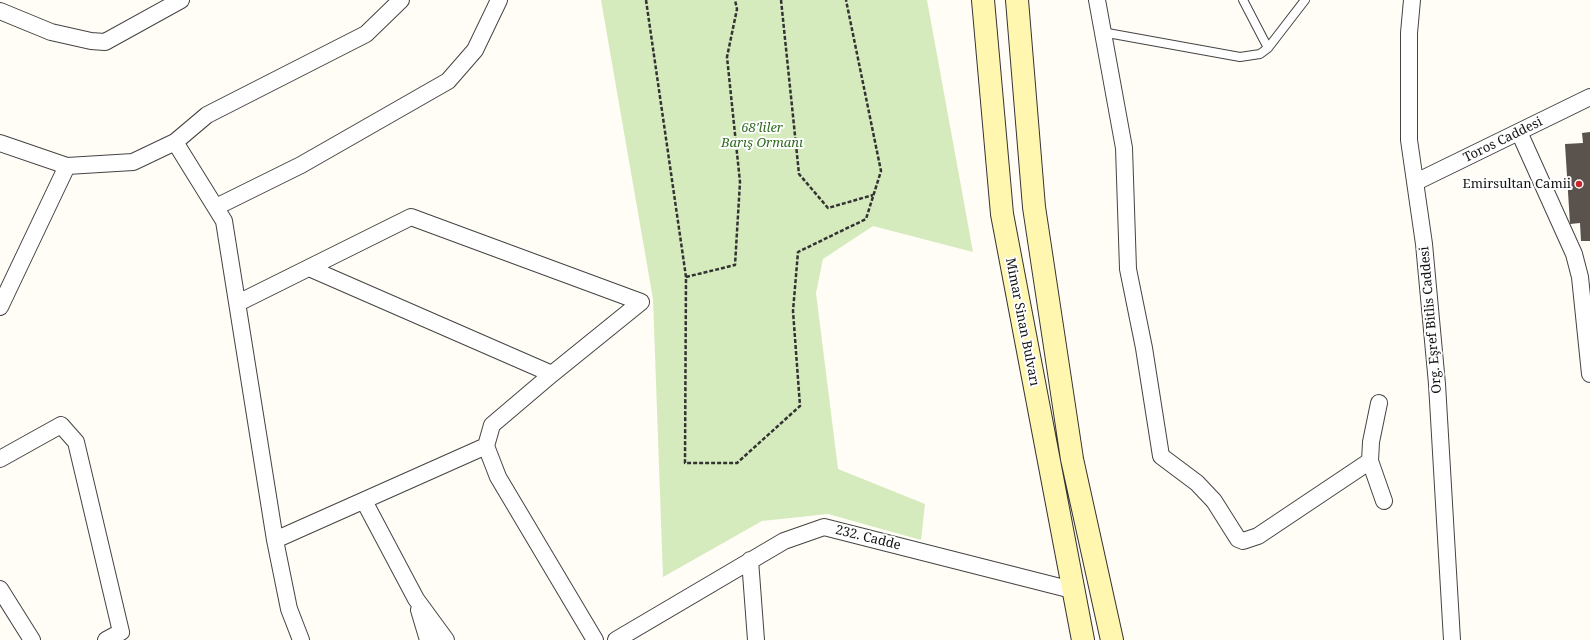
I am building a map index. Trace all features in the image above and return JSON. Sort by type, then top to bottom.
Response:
[{"type":"main road","name":"Mimar Sinan Bulvarı","points":[[983,0],[1002,214],[1072,590],[1083,640]]},
{"type":"main road","name":"Mimar Sinan Bulvarı","points":[[1017,0],[1034,207],[1072,459],[1112,640]]},
{"type":"street","points":[[0,11],[51,32],[91,41],[105,42],[181,0]]},
{"type":"street","points":[[0,143],[67,166],[132,162],[175,142],[207,115],[366,34],[401,0]]},
{"type":"street","points":[[216,206],[301,165],[448,82],[475,50],[499,0]]},
{"type":"street","points":[[1097,0],[1124,148],[1128,269],[1144,348],[1161,456],[1197,483],[1214,502],[1238,539],[1243,541],[1258,536],[1370,461]]},
{"type":"street","name":"Org. Eşref Bitlis Caddesi","points":[[1412,0],[1409,33],[1409,140],[1424,244],[1436,384],[1452,640]]},
{"type":"street","name":"Toros Caddesi","points":[[1416,182],[1590,98]]},
{"type":"street","points":[[1519,132],[1574,254],[1584,267],[1580,277],[1590,374]]},
{"type":"street","points":[[175,142],[224,221],[238,303],[256,429],[275,540],[289,610],[301,640]]},
{"type":"street","points":[[0,308],[3,291],[67,166]]},
{"type":"street","points":[[238,303],[411,217],[641,302],[492,425],[486,446],[498,477],[596,640]]},
{"type":"street","points":[[309,268],[552,374]]},
{"type":"street","points":[[1379,403],[1370,461],[1384,501]]},
{"type":"street","points":[[0,459],[61,425],[76,442],[121,632],[106,640]]},
{"type":"street","points":[[275,540],[486,446]]},
{"type":"street","points":[[364,501],[416,599],[446,640]]},
{"type":"street","name":"232. Cadde","points":[[616,640],[784,541],[824,527],[1072,590]]},
{"type":"street","points":[[750,560],[756,640]]},
{"type":"street","points":[[0,589],[32,640]]},
{"type":"street","points":[[416,599],[428,640]]},
{"type":"lane","points":[[1243,0],[1268,48]]},
{"type":"lane","points":[[1102,32],[1240,57],[1260,54],[1268,48],[1304,0]]},
{"type":"path","points":[[646,0],[686,277],[685,463],[737,463],[800,406],[793,311],[798,252],[866,219],[881,171],[846,0]]},
{"type":"path","points":[[686,277],[735,265],[740,182],[727,57],[737,9],[736,0]]},
{"type":"path","points":[[781,0],[800,174],[828,208],[873,195]]},
{"type":"green space","name":"68'liler Barış Ormanı","points":[[601,0],[927,0],[973,252],[873,226],[823,259],[816,293],[838,469],[925,504],[921,540],[828,514],[762,521],[663,577],[653,299]]},
{"type":"building","name":"Emirsultan Camii","points":[[1590,132],[1590,241],[1581,241],[1580,223],[1570,224],[1565,144],[1583,143],[1582,133]]},
{"type":"place","name":"Emirsultan Camii","points":[[1579,184]]}]
